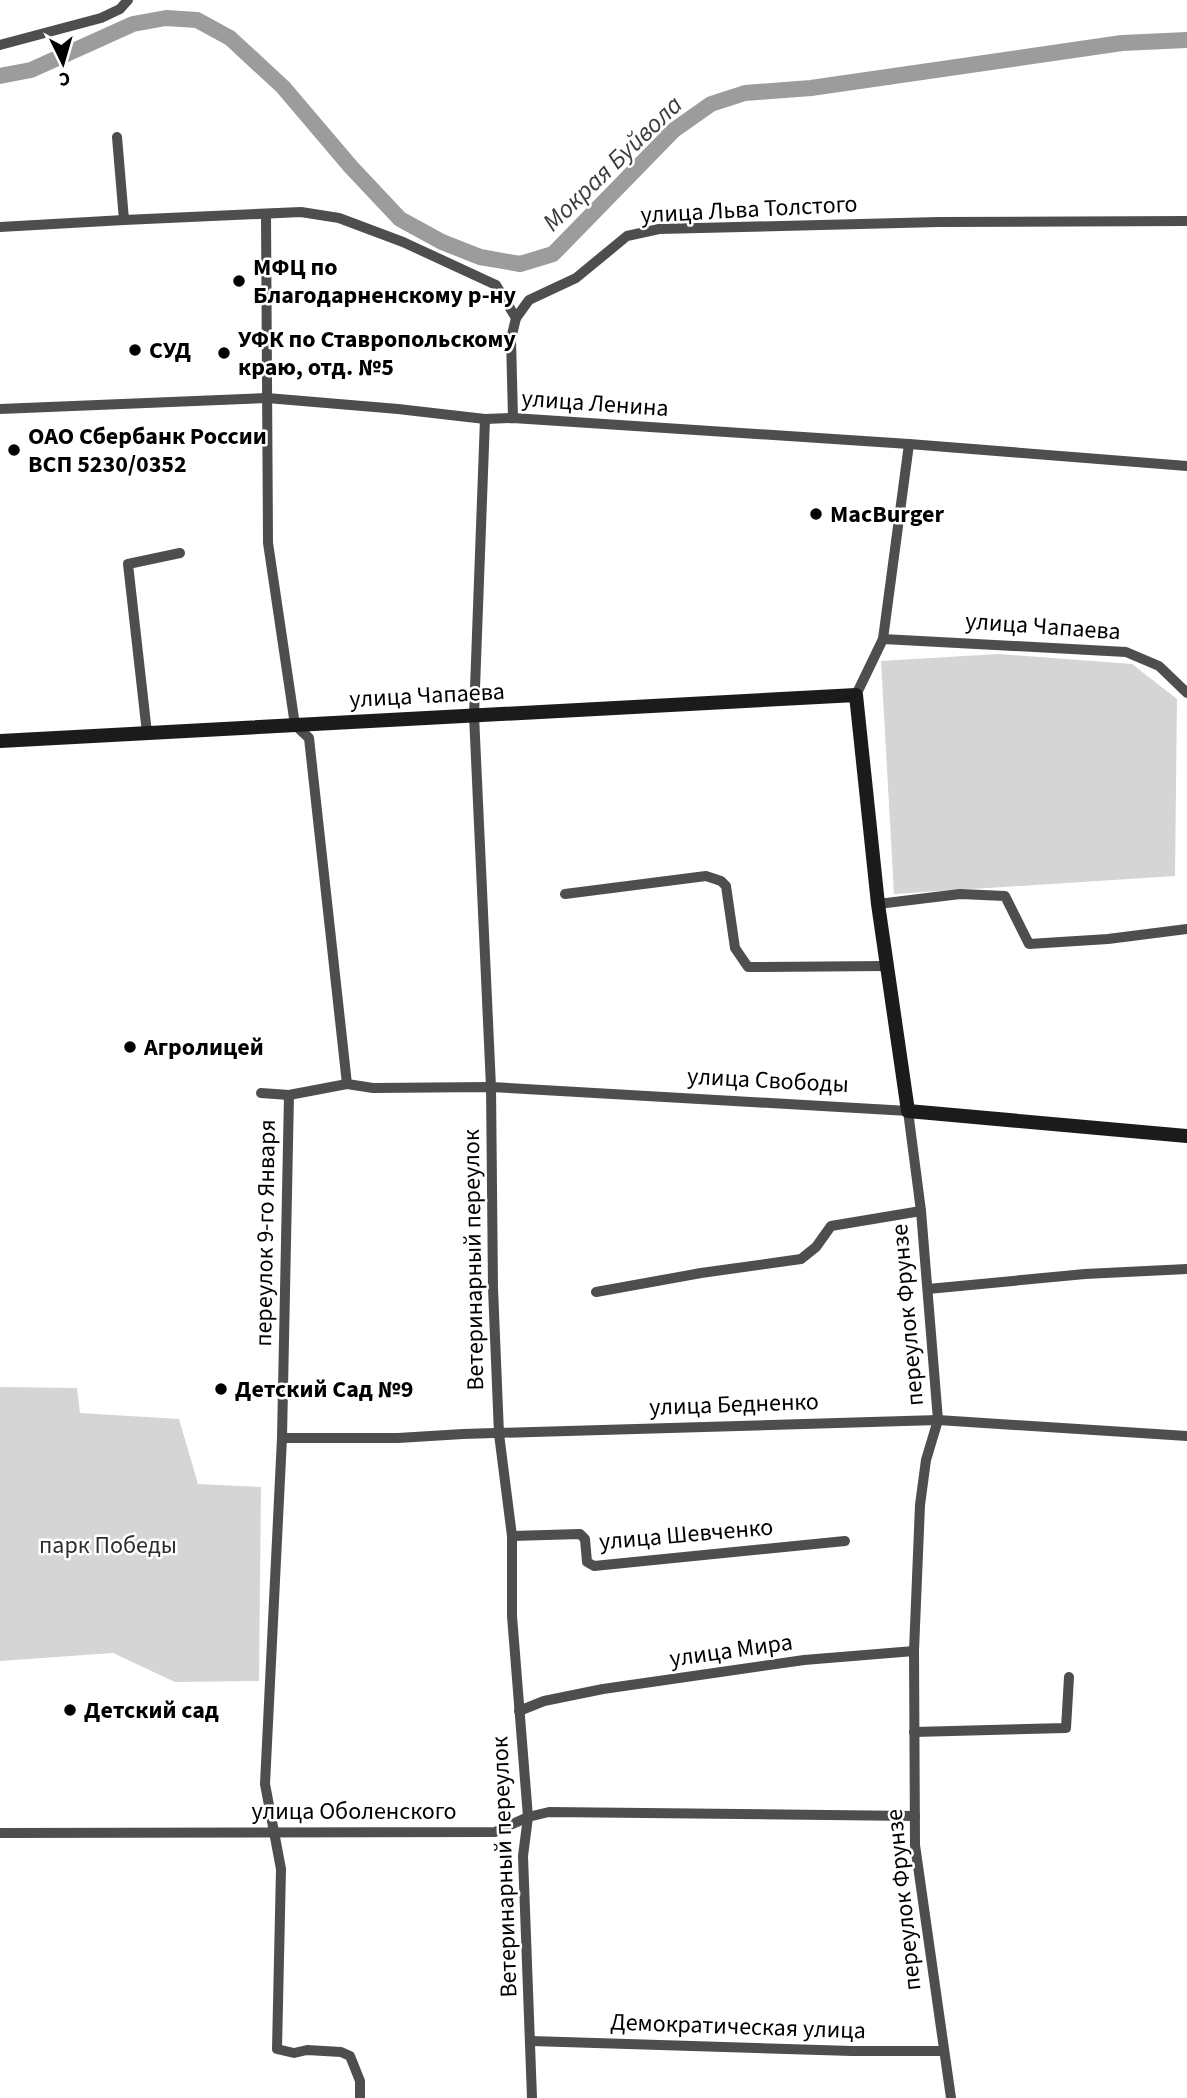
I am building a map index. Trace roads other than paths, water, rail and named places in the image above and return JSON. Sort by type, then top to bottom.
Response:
[{"type":"main road","name":"улица Чапаева","points":[[0,741],[856,695]]},
{"type":"main road","name":"переулок Фрунзе","points":[[856,695],[878,904],[908,1111]]},
{"type":"main road","name":"улица Свободы","points":[[908,1111],[1187,1136]]},
{"type":"street","points":[[0,44],[101,18],[120,9],[128,0]]},
{"type":"street","points":[[117,136],[124,220]]},
{"type":"street","points":[[0,227],[301,212],[339,218],[403,242],[496,285],[516,318],[511,339],[513,418]]},
{"type":"street","points":[[266,215],[268,543],[295,724],[309,738],[347,1084]]},
{"type":"street","name":"улица Льва Толстого","points":[[516,318],[529,300],[576,278],[627,236],[659,229],[939,222],[1187,221]]},
{"type":"street","name":"улица Ленина","points":[[0,409],[267,398],[485,419],[513,418],[909,444],[1187,466]]},
{"type":"street","name":"Ветеринарный переулок","points":[[485,419],[474,715],[491,1087],[493,1288],[499,1434],[512,1536],[512,1616],[528,1817],[523,1856],[532,2098]]},
{"type":"street","points":[[856,695],[883,639],[909,444]]},
{"type":"street","points":[[147,733],[128,564],[180,553]]},
{"type":"street","name":"улица Чапаева","points":[[883,639],[1126,652],[1159,666],[1187,693]]},
{"type":"street","points":[[565,894],[706,876],[721,881],[726,886],[735,948],[748,967],[886,966]]},
{"type":"street","points":[[878,904],[960,894],[1005,896],[1029,944],[1108,939],[1187,929]]},
{"type":"street","name":"улица Свободы","points":[[347,1084],[373,1088],[491,1087],[908,1111]]},
{"type":"street","name":"переулок 9-го Января","points":[[347,1084],[289,1095],[282,1438],[265,1784],[281,1869],[277,2049],[294,2053],[307,2050],[341,2052],[350,2056],[360,2081],[360,2098]]},
{"type":"street","points":[[261,1093],[289,1095]]},
{"type":"street","name":"переулок Фрунзе","points":[[908,1111],[921,1211],[939,1420],[926,1460],[920,1505],[914,1651],[915,1845],[951,2098]]},
{"type":"street","points":[[596,1292],[801,1259],[817,1247],[831,1226],[921,1211]]},
{"type":"street","points":[[928,1289],[1086,1274],[1187,1269]]},
{"type":"street","name":"улица Бедненко","points":[[282,1438],[398,1438],[939,1420],[1187,1436]]},
{"type":"street","name":"улица Шевченко","points":[[512,1536],[580,1534],[585,1539],[587,1562],[594,1566],[845,1541]]},
{"type":"street","name":"улица Мира","points":[[519,1711],[544,1701],[603,1689],[793,1661],[914,1651]]},
{"type":"street","points":[[914,1732],[1066,1728],[1069,1677]]},
{"type":"street","name":"улица Оболенского","points":[[0,1833],[495,1832],[528,1817],[549,1812],[915,1816]]},
{"type":"street","name":"Демократическая улица","points":[[531,2041],[943,2051]]},
{"type":"waterway","name":"Мокрая Буйвола","points":[[0,76],[31,70],[133,24],[166,18],[197,20],[230,38],[283,87],[351,167],[400,219],[442,242],[480,257],[520,264],[553,254],[674,130],[711,104],[745,93],[811,88],[1122,43],[1187,40]]},
{"type":"place","name":"МФЦ по Благодарненскому р-ну","points":[[239,281]]},
{"type":"place","name":"СУД","points":[[135,350]]},
{"type":"place","name":"УФК по Ставропольскому краю, отд. №5","points":[[224,353]]},
{"type":"place","name":"ОАО Сбербанк России ВСП 5230/0352","points":[[14,450]]},
{"type":"place","name":"MacBurger","points":[[816,514]]},
{"type":"place","name":"Агролицей","points":[[130,1047]]},
{"type":"place","name":"Детский Сад №9","points":[[221,1389]]},
{"type":"place","name":"Детский сад","points":[[70,1710]]},
{"type":"park label","name":"парк Победы","points":[[108,1545]]}]
